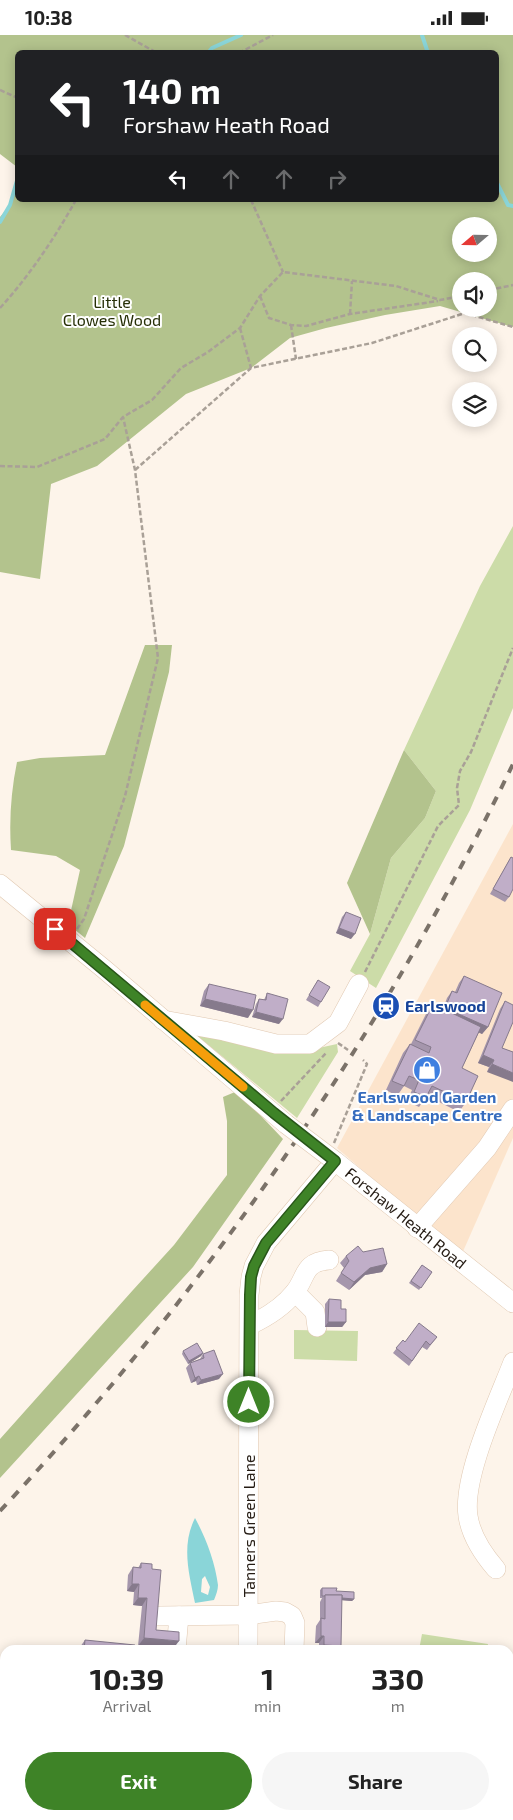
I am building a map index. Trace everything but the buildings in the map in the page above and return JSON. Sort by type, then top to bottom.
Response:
[{"type":"street","name":"Forshaw Heath Road","points":[[0,884],[286,1123],[333,1155],[417,1228],[513,1303]]},
{"type":"street","points":[[162,1020],[224,1031],[276,1044],[310,1044],[338,1023],[359,984]]},
{"type":"street","points":[[417,1228],[487,1148],[513,1109]]},
{"type":"street","name":"Tanners Green Lane","points":[[248,1645],[251,1277],[259,1254],[333,1155]]},
{"type":"street","points":[[250,1325],[272,1314],[295,1292],[309,1267],[321,1261],[329,1260]]},
{"type":"street","points":[[295,1292],[314,1312],[317,1327]]},
{"type":"street","points":[[496,1569],[483,1553],[474,1534],[468,1517],[467,1499],[478,1455],[513,1362]]},
{"type":"street","points":[[175,1645],[169,1616],[248,1615],[276,1611],[285,1612],[292,1617],[295,1623],[294,1645]]},
{"type":"path","points":[[125,35],[152,50]]},
{"type":"path","points":[[245,50],[273,35]]},
{"type":"path","points":[[0,90],[15,97]]},
{"type":"path","points":[[0,308],[22,283],[48,248],[75,202]]},
{"type":"path","points":[[252,202],[283,271]]},
{"type":"path","points":[[283,271],[396,286],[440,300]]},
{"type":"path","points":[[0,466],[37,467],[105,439],[123,417],[152,401],[181,368],[208,352],[240,328],[260,296],[283,271]]},
{"type":"path","points":[[350,314],[352,281]]},
{"type":"path","points":[[497,288],[513,285]]},
{"type":"path","points":[[260,296],[269,318],[291,325],[306,326],[350,314],[452,298]]},
{"type":"path","points":[[135,470],[251,368],[372,343],[466,313],[513,327]]},
{"type":"path","points":[[291,325],[296,359]]},
{"type":"path","points":[[240,328],[251,368]]},
{"type":"path","points":[[69,940],[84,919],[126,796],[158,658],[135,470],[123,417]]},
{"type":"path","points":[[359,984],[438,826],[458,805],[457,788],[460,771],[470,752],[513,648]]},
{"type":"path","points":[[336,1042],[348,1050]]},
{"type":"path","points":[[277,1106],[330,1049]]},
{"type":"path","points":[[333,1155],[367,1064],[363,1060]]},
{"type":"shaded area","points":[[513,824],[513,1138],[461,1256],[337,1148]]},
{"type":"green space","name":"Little Clowes Wood","points":[[0,35],[513,35],[513,327],[478,317],[497,317],[497,272],[452,272],[452,309],[440,306],[385,315],[290,338],[251,368],[186,394],[97,466],[51,484],[40,579],[0,572],[0,217],[10,205],[15,185],[15,202],[499,202],[499,50],[15,50],[15,165],[0,154]]},
{"type":"green space","points":[[513,526],[513,708],[470,810],[376,988],[350,971],[370,934],[391,858],[425,818],[436,791],[404,750],[480,586]]},
{"type":"green space","points":[[145,645],[172,645],[169,672],[124,846],[85,938],[68,924],[80,870],[56,856],[11,850],[11,806],[17,762],[40,758],[105,755]]},
{"type":"green space","points":[[404,750],[436,791],[425,818],[391,858],[370,934],[347,883]]},
{"type":"green space","points":[[195,1034],[314,1049],[337,1044],[338,1052],[297,1118]]},
{"type":"green space","points":[[235,1092],[245,1099],[283,1139],[193,1267],[0,1478],[0,1439],[174,1245],[227,1175],[227,1121],[223,1097]]},
{"type":"green space","points":[[294,1330],[358,1331],[357,1361],[294,1359]]},
{"type":"green space","points":[[422,1634],[488,1644],[488,1645],[420,1645]]},
{"type":"water","points":[[195,1518],[215,1568],[218,1585],[214,1600],[195,1603],[190,1581],[187,1549]],"holes":[[[205,1576],[210,1587],[208,1595],[201,1592],[202,1579]]]},
{"type":"waterway","points":[[210,50],[241,35]]},
{"type":"waterway","points":[[422,35],[427,50]]},
{"type":"waterway","points":[[499,187],[508,205],[513,206]]},
{"type":"waterway","points":[[0,222],[10,205],[15,188]]},
{"type":"railway","points":[[0,1511],[76,1427],[149,1339],[218,1250],[285,1157],[347,1062],[406,965],[462,865],[513,764]]},
{"type":"slow traffic","points":[[145,1005],[243,1087]]},
{"type":"place","name":"Earlswood","points":[[386,1006]]},
{"type":"place","name":"Earlswood Garden & Landscape Centre","points":[[427,1070]]},
{"type":"route","points":[[55,929],[286,1123],[335,1161],[275,1231],[259,1254],[254,1266],[250,1295],[249,1402]]}]
